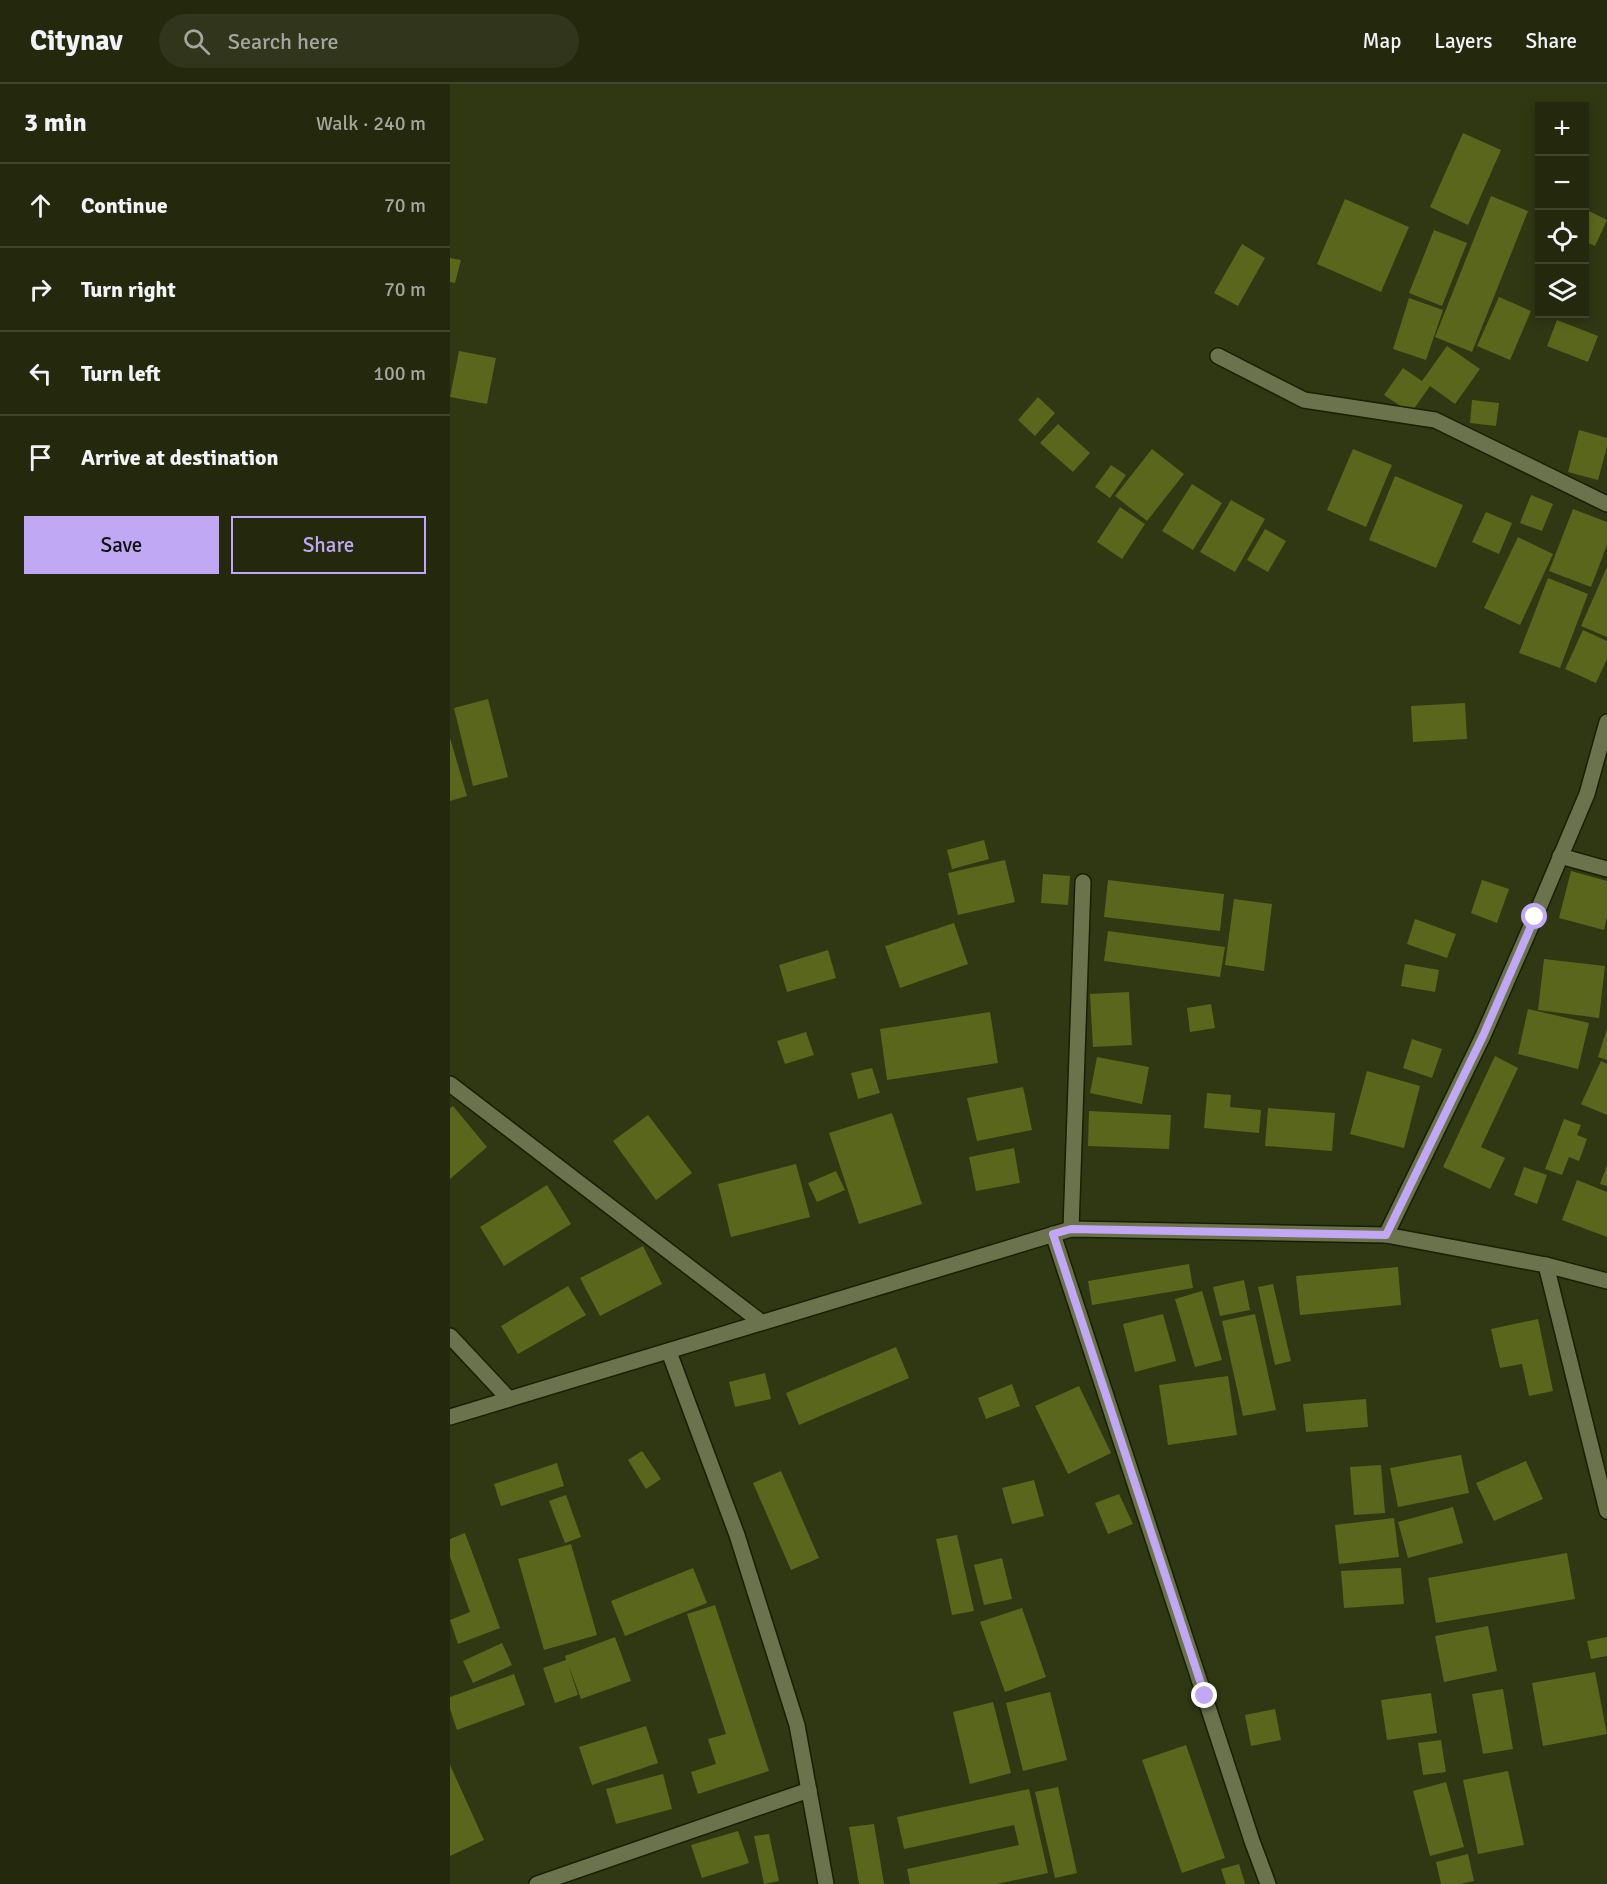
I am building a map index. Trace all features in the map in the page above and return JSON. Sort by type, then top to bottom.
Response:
[{"type":"street","points":[[1218,356],[1304,400],[1435,420],[1607,504]]},
{"type":"street","points":[[1386,1235],[1483,1036],[1587,794],[1607,723]]},
{"type":"street","points":[[1560,856],[1607,869]]},
{"type":"street","points":[[1071,1229],[1083,882]]},
{"type":"street","points":[[450,1084],[760,1322]]},
{"type":"street","points":[[450,1417],[1071,1229],[1386,1235],[1546,1265],[1607,1281]]},
{"type":"street","points":[[1053,1234],[1268,1884]]},
{"type":"street","points":[[1546,1265],[1607,1511]]},
{"type":"street","points":[[450,1336],[509,1399]]},
{"type":"street","points":[[669,1352],[741,1546],[797,1725],[826,1884]]},
{"type":"street","points":[[537,1884],[809,1790]]},
{"type":"building","points":[[1463,133],[1501,150],[1468,225],[1430,207]]},
{"type":"building","points":[[1491,196],[1528,211],[1472,352],[1435,337]]},
{"type":"building","points":[[1345,199],[1409,227],[1381,292],[1317,264]]},
{"type":"building","points":[[1589,211],[1607,220],[1595,246],[1589,243]]},
{"type":"building","points":[[1434,230],[1467,243],[1442,306],[1409,293]]},
{"type":"building","points":[[1242,244],[1265,258],[1238,306],[1214,293]]},
{"type":"building","points":[[450,258],[461,260],[455,283],[450,282]]},
{"type":"building","points":[[1499,297],[1531,311],[1510,360],[1477,346]]},
{"type":"building","points":[[1409,298],[1443,310],[1426,360],[1393,349]]},
{"type":"building","points":[[1557,320],[1598,336],[1588,362],[1547,346]]},
{"type":"building","points":[[1447,346],[1480,369],[1455,404],[1430,386],[1411,413],[1384,395],[1403,368],[1422,381]]},
{"type":"building","points":[[459,351],[496,358],[487,404],[450,397]]},
{"type":"building","points":[[1038,397],[1055,413],[1035,436],[1018,420]]},
{"type":"building","points":[[1472,400],[1499,403],[1496,426],[1470,423]]},
{"type":"building","points":[[1058,424],[1090,453],[1073,472],[1040,443]]},
{"type":"building","points":[[1579,430],[1607,438],[1607,447],[1598,480],[1568,472]]},
{"type":"building","points":[[1152,449],[1184,474],[1147,521],[1115,496]]},
{"type":"building","points":[[1353,449],[1392,465],[1366,527],[1327,510]]},
{"type":"building","points":[[1111,465],[1126,475],[1110,498],[1095,487]]},
{"type":"building","points":[[1395,476],[1463,505],[1436,568],[1369,540]]},
{"type":"building","points":[[1192,484],[1222,503],[1193,550],[1162,531]]},
{"type":"building","points":[[1531,495],[1553,504],[1542,531],[1520,523]]},
{"type":"building","points":[[1231,500],[1265,519],[1235,572],[1200,552]]},
{"type":"building","points":[[1120,507],[1145,524],[1122,559],[1097,542]]},
{"type":"building","points":[[1573,509],[1607,522],[1607,545],[1591,587],[1549,571]]},
{"type":"building","points":[[1486,512],[1512,523],[1499,554],[1472,542]]},
{"type":"building","points":[[1265,529],[1286,541],[1268,572],[1247,560]]},
{"type":"building","points":[[1518,537],[1553,554],[1520,625],[1484,608]]},
{"type":"building","points":[[1607,567],[1607,637],[1581,626]]},
{"type":"building","points":[[1548,578],[1588,594],[1560,668],[1519,653]]},
{"type":"building","points":[[1583,630],[1607,641],[1607,659],[1596,683],[1565,669]]},
{"type":"building","points":[[488,699],[508,777],[473,786],[454,708]]},
{"type":"building","points":[[1465,703],[1467,739],[1413,742],[1411,706]]},
{"type":"building","points":[[450,738],[467,796],[450,801]]},
{"type":"building","points":[[984,840],[989,859],[952,869],[947,850]]},
{"type":"building","points":[[1005,860],[1015,902],[958,915],[948,873]]},
{"type":"building","points":[[1571,871],[1607,881],[1607,917],[1604,930],[1559,918]]},
{"type":"building","points":[[1043,874],[1070,876],[1068,905],[1041,903]]},
{"type":"building","points":[[1108,880],[1224,894],[1220,931],[1104,917]]},
{"type":"building","points":[[1482,880],[1509,889],[1497,923],[1471,913]]},
{"type":"building","points":[[1234,899],[1272,904],[1264,971],[1225,965]]},
{"type":"building","points":[[1415,919],[1456,934],[1447,958],[1407,944]]},
{"type":"building","points":[[954,923],[968,964],[900,988],[885,946]]},
{"type":"building","points":[[1108,931],[1225,947],[1220,977],[1104,961]]},
{"type":"building","points":[[828,950],[836,978],[787,992],[779,965]]},
{"type":"building","points":[[1544,959],[1605,966],[1599,1018],[1538,1010]]},
{"type":"building","points":[[1405,964],[1439,970],[1435,992],[1401,986]]},
{"type":"building","points":[[1129,992],[1132,1045],[1093,1047],[1090,994]]},
{"type":"building","points":[[1211,1004],[1215,1028],[1190,1032],[1187,1008]]},
{"type":"building","points":[[1528,1009],[1589,1023],[1578,1069],[1518,1054]]},
{"type":"building","points":[[990,1012],[998,1063],[887,1080],[880,1029]]},
{"type":"building","points":[[1607,1029],[1607,1060],[1598,1057]]},
{"type":"building","points":[[806,1032],[814,1055],[785,1064],[777,1041]]},
{"type":"building","points":[[1412,1039],[1442,1049],[1432,1078],[1403,1068]]},
{"type":"building","points":[[1495,1056],[1518,1068],[1481,1147],[1505,1158],[1490,1189],[1443,1167]]},
{"type":"building","points":[[1097,1057],[1149,1067],[1142,1104],[1090,1093]]},
{"type":"building","points":[[1601,1061],[1607,1064],[1607,1115],[1581,1104]]},
{"type":"building","points":[[872,1068],[880,1093],[858,1099],[851,1073]]},
{"type":"building","points":[[1367,1071],[1420,1086],[1404,1148],[1350,1134]]},
{"type":"building","points":[[1023,1087],[1032,1130],[977,1141],[967,1098]]},
{"type":"building","points":[[1207,1093],[1231,1095],[1230,1107],[1261,1110],[1259,1133],[1204,1128]]},
{"type":"building","points":[[453,1106],[487,1147],[450,1179],[450,1108]]},
{"type":"building","points":[[1268,1108],[1335,1113],[1332,1151],[1265,1146]]},
{"type":"building","points":[[1089,1111],[1171,1115],[1169,1149],[1088,1146]]},
{"type":"building","points":[[892,1113],[922,1204],[859,1224],[829,1133]]},
{"type":"building","points":[[648,1115],[692,1173],[656,1200],[613,1141]]},
{"type":"building","points":[[1564,1119],[1581,1125],[1577,1135],[1587,1139],[1579,1161],[1569,1157],[1562,1175],[1545,1169]]},
{"type":"building","points":[[1014,1148],[1020,1183],[976,1191],[969,1157]]},
{"type":"building","points":[[796,1164],[810,1217],[731,1237],[718,1184]]},
{"type":"building","points":[[1607,1165],[1607,1186],[1600,1184]]},
{"type":"building","points":[[1524,1167],[1547,1175],[1537,1204],[1514,1195]]},
{"type":"building","points":[[836,1171],[845,1190],[817,1202],[808,1183]]},
{"type":"building","points":[[1577,1180],[1607,1192],[1607,1237],[1562,1220]]},
{"type":"building","points":[[547,1185],[571,1224],[504,1266],[480,1227]]},
{"type":"building","points":[[643,1246],[662,1284],[600,1316],[580,1278]]},
{"type":"building","points":[[1189,1264],[1193,1288],[1092,1305],[1088,1281]]},
{"type":"building","points":[[1398,1267],[1401,1305],[1300,1315],[1296,1276]]},
{"type":"building","points":[[1244,1280],[1250,1310],[1220,1316],[1213,1287]]},
{"type":"building","points":[[1273,1284],[1291,1361],[1275,1365],[1258,1287]]},
{"type":"building","points":[[568,1286],[586,1315],[518,1354],[501,1326]]},
{"type":"building","points":[[1202,1291],[1222,1360],[1195,1367],[1175,1299]]},
{"type":"building","points":[[1163,1314],[1176,1361],[1135,1372],[1123,1324]]},
{"type":"building","points":[[1255,1314],[1276,1410],[1243,1416],[1222,1321]]},
{"type":"building","points":[[1538,1319],[1553,1391],[1529,1396],[1522,1364],[1500,1368],[1491,1329]]},
{"type":"building","points":[[896,1347],[909,1378],[799,1425],[786,1393]]},
{"type":"building","points":[[765,1373],[771,1399],[735,1407],[729,1382]]},
{"type":"building","points":[[1228,1376],[1237,1435],[1168,1445],[1159,1385]]},
{"type":"building","points":[[1012,1384],[1020,1406],[986,1419],[978,1398]]},
{"type":"building","points":[[1079,1386],[1111,1453],[1068,1474],[1035,1406]]},
{"type":"building","points":[[1366,1399],[1368,1427],[1306,1432],[1303,1404]]},
{"type":"building","points":[[642,1451],[661,1479],[646,1489],[628,1460]]},
{"type":"building","points":[[1461,1455],[1469,1493],[1398,1507],[1390,1468]]},
{"type":"building","points":[[1526,1461],[1543,1499],[1494,1521],[1476,1483]]},
{"type":"building","points":[[557,1463],[564,1486],[501,1506],[494,1484]]},
{"type":"building","points":[[1381,1465],[1385,1513],[1354,1515],[1350,1467]]},
{"type":"building","points":[[781,1471],[819,1558],[791,1570],[753,1483]]},
{"type":"building","points":[[1034,1480],[1044,1516],[1012,1524],[1002,1488]]},
{"type":"building","points":[[1119,1494],[1133,1524],[1108,1534],[1095,1503]]},
{"type":"building","points":[[566,1495],[581,1537],[565,1543],[549,1501]]},
{"type":"building","points":[[1453,1507],[1463,1543],[1408,1558],[1398,1522]]},
{"type":"building","points":[[1394,1518],[1399,1557],[1339,1564],[1335,1525]]},
{"type":"building","points":[[465,1533],[500,1628],[458,1644],[450,1620],[470,1612],[450,1557],[450,1539]]},
{"type":"building","points":[[957,1535],[974,1611],[952,1615],[936,1539]]},
{"type":"building","points":[[571,1544],[597,1635],[544,1650],[518,1559]]},
{"type":"building","points":[[1567,1553],[1575,1599],[1436,1623],[1428,1578]]},
{"type":"building","points":[[1002,1558],[1012,1599],[984,1605],[974,1565]]},
{"type":"building","points":[[693,1568],[707,1603],[625,1636],[611,1601]]},
{"type":"building","points":[[1401,1568],[1404,1604],[1344,1608],[1341,1571]]},
{"type":"building","points":[[715,1605],[769,1771],[698,1794],[691,1772],[716,1764],[708,1739],[726,1734],[687,1614]]},
{"type":"building","points":[[1022,1608],[1046,1677],[1005,1692],[980,1622]]},
{"type":"building","points":[[1488,1626],[1497,1671],[1444,1682],[1435,1636]]},
{"type":"building","points":[[615,1637],[631,1681],[581,1699],[568,1664],[578,1695],[555,1703],[543,1668],[566,1660],[565,1656]]},
{"type":"building","points":[[1607,1637],[1607,1656],[1591,1659],[1587,1641]]},
{"type":"building","points":[[502,1643],[512,1665],[473,1683],[463,1661]]},
{"type":"building","points":[[1595,1672],[1607,1734],[1543,1746],[1532,1683]]},
{"type":"building","points":[[514,1674],[525,1705],[457,1730],[450,1709],[450,1697]]},
{"type":"building","points":[[1503,1689],[1513,1749],[1483,1754],[1472,1694]]},
{"type":"building","points":[[1050,1692],[1067,1760],[1023,1771],[1006,1703]]},
{"type":"building","points":[[1431,1693],[1437,1733],[1387,1740],[1381,1700]]},
{"type":"building","points":[[993,1702],[1011,1773],[970,1784],[953,1712]]},
{"type":"building","points":[[1275,1709],[1281,1740],[1251,1746],[1245,1715]]},
{"type":"building","points":[[646,1726],[658,1763],[592,1785],[579,1747]]},
{"type":"building","points":[[1441,1740],[1446,1772],[1423,1775],[1418,1743]]},
{"type":"building","points":[[1186,1745],[1225,1858],[1182,1873],[1142,1760]]},
{"type":"building","points":[[450,1765],[484,1840],[450,1856]]},
{"type":"building","points":[[1508,1771],[1524,1845],[1478,1854],[1463,1780]]},
{"type":"building","points":[[663,1774],[672,1809],[616,1824],[606,1789]]},
{"type":"building","points":[[1446,1782],[1464,1847],[1430,1856],[1413,1791]]},
{"type":"building","points":[[1058,1787],[1077,1873],[1055,1878],[1035,1792]]},
{"type":"building","points":[[1029,1789],[1048,1873],[997,1884],[910,1884],[907,1869],[1019,1845],[1014,1825],[904,1849],[897,1817]]},
{"type":"building","points":[[874,1824],[884,1884],[859,1884],[849,1827]]},
{"type":"building","points":[[738,1831],[749,1863],[702,1878],[691,1845]]},
{"type":"building","points":[[769,1834],[779,1881],[764,1884],[754,1836]]},
{"type":"building","points":[[1468,1854],[1474,1881],[1441,1884],[1436,1862]]},
{"type":"building","points":[[1239,1864],[1245,1884],[1226,1884],[1221,1869]]},
{"type":"route","points":[[1205,1696],[1053,1234],[1071,1229],[1386,1235],[1483,1036],[1535,917]]}]
